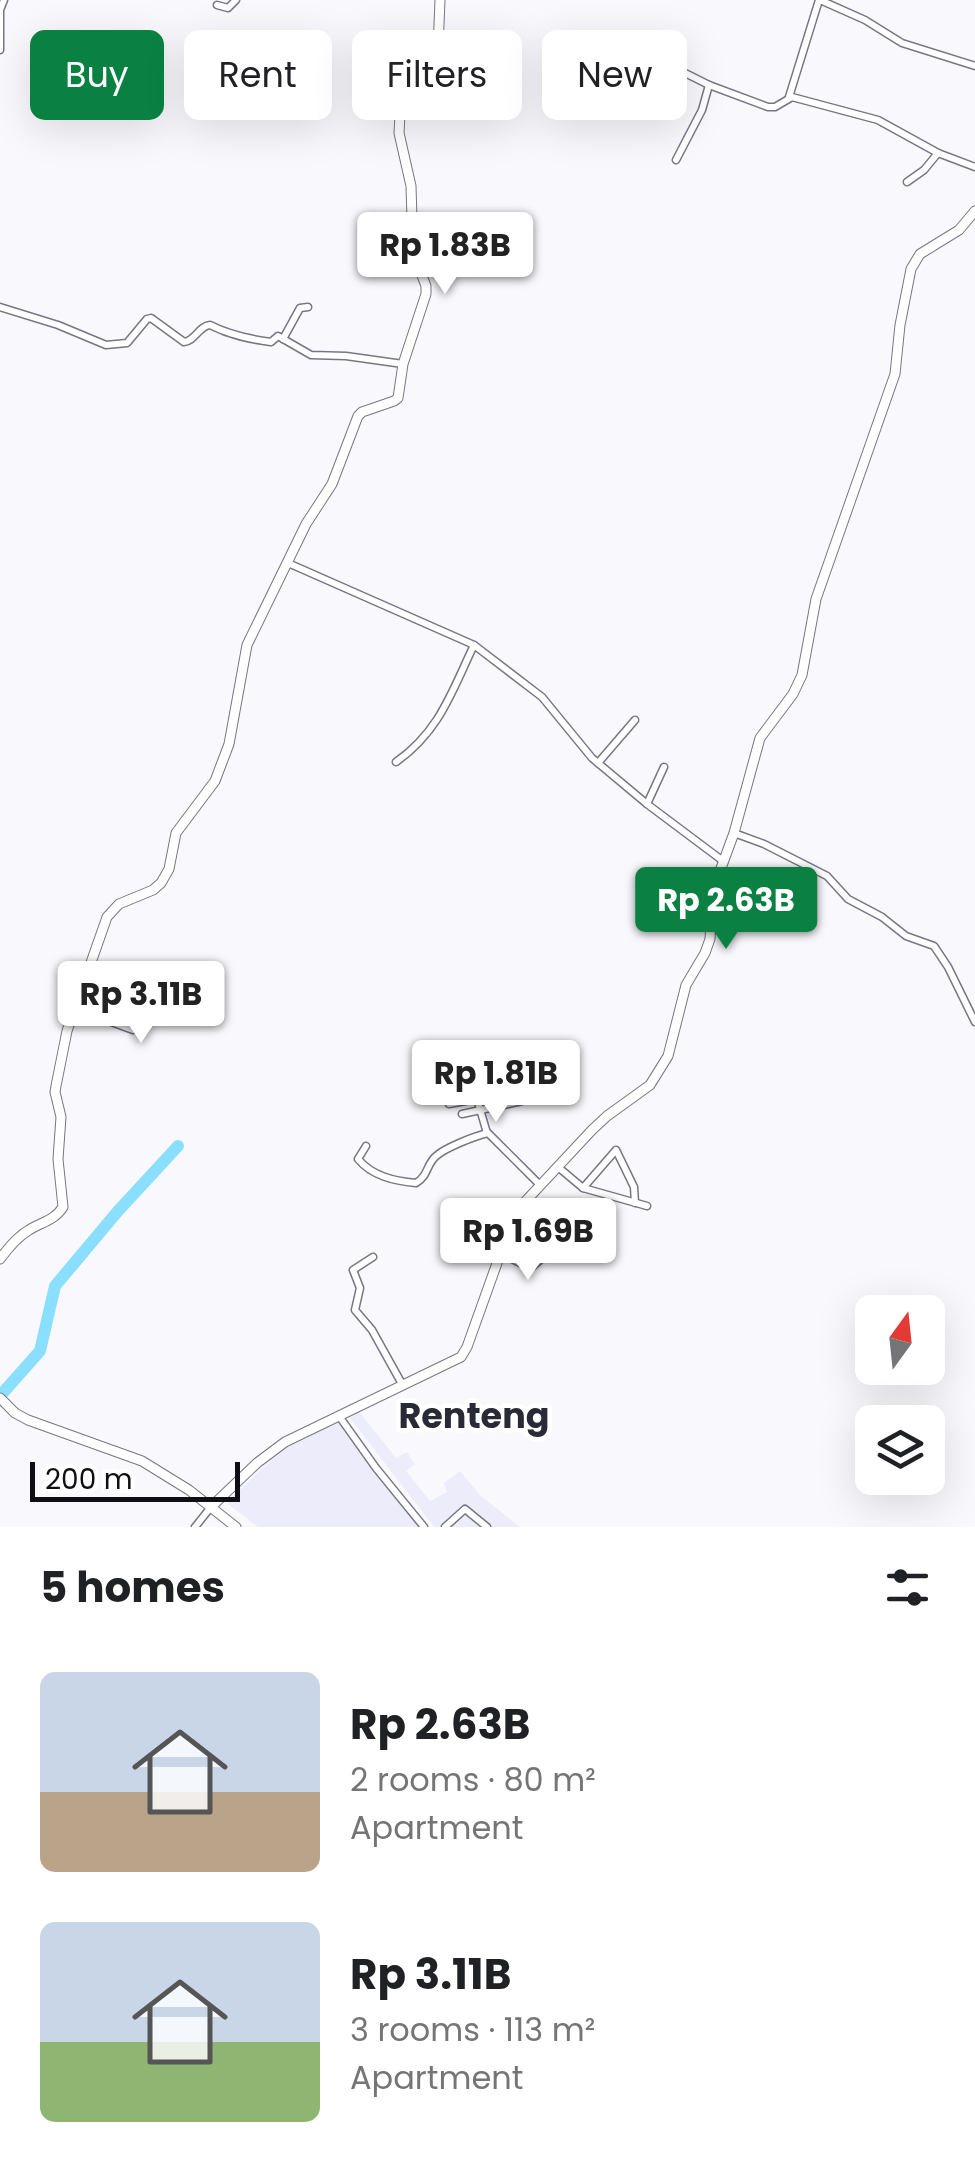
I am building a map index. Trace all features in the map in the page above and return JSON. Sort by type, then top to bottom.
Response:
[{"type":"street","points":[[0,50],[0,10],[4,0]]},
{"type":"street","points":[[218,4],[228,8],[236,0]]},
{"type":"street","points":[[438,30],[440,0]]},
{"type":"street","points":[[687,74],[768,107],[778,105],[789,97],[820,0],[866,20],[902,43],[975,66]]},
{"type":"street","points":[[676,160],[702,110],[708,85]]},
{"type":"street","points":[[789,97],[878,120],[938,153],[975,167]]},
{"type":"street","points":[[0,1260],[25,1232],[57,1216],[64,1206],[58,1159],[61,1117],[55,1092],[68,1032],[107,917],[119,904],[161,883],[169,868],[176,833],[215,780],[230,744],[248,645],[306,524],[332,484],[358,416],[397,399],[403,364],[426,290],[413,252],[412,196],[400,120]]},
{"type":"street","points":[[907,182],[938,153]]},
{"type":"street","points":[[195,1527],[211,1507],[285,1442],[463,1354],[516,1214],[592,1130],[650,1085],[663,1068],[686,985],[710,939],[714,890],[760,738],[793,694],[802,675],[816,600],[895,374],[911,269],[920,254],[959,230],[975,211]]},
{"type":"street","points":[[0,307],[106,345],[126,344],[151,318],[184,342],[206,324],[244,338],[270,342],[277,336],[311,354],[403,364]]},
{"type":"street","points":[[283,339],[300,308],[308,307]]},
{"type":"street","points":[[288,563],[474,645],[542,698],[598,763],[724,861]]},
{"type":"street","points":[[396,762],[417,746],[442,716],[474,645]]},
{"type":"street","points":[[598,763],[635,720]]},
{"type":"street","points":[[647,804],[664,768]]},
{"type":"street","points":[[734,833],[827,876],[848,899],[882,917],[906,936],[934,946],[975,1022]]},
{"type":"street","points":[[76,1009],[133,1030],[142,1016],[163,1014],[178,989]]},
{"type":"street","points":[[462,1114],[522,1101],[518,1068]]},
{"type":"street","points":[[449,1104],[521,1091]]},
{"type":"street","points":[[476,1099],[487,1134],[540,1185]]},
{"type":"street","points":[[366,1146],[358,1159],[367,1170],[416,1183],[427,1174],[437,1156],[487,1134]]},
{"type":"street","points":[[582,1188],[616,1150],[634,1187],[635,1203]]},
{"type":"street","points":[[558,1167],[582,1188],[646,1206]]},
{"type":"street","points":[[500,1253],[533,1266],[554,1248]]},
{"type":"street","points":[[373,1257],[353,1270],[360,1288],[355,1310],[372,1330],[402,1384]]},
{"type":"street","points":[[0,1398],[32,1422],[142,1461],[236,1527]]},
{"type":"street","points":[[339,1416],[424,1527]]},
{"type":"street","points":[[445,1527],[464,1509],[487,1527]]},
{"type":"shaded area","points":[[353,1404],[396,1458],[407,1452],[415,1464],[406,1471],[430,1501],[447,1492],[444,1483],[460,1471],[481,1496],[520,1527],[434,1527],[343,1409]]},
{"type":"shaded area","points":[[336,1420],[422,1527],[258,1527],[228,1504],[284,1448]]},
{"type":"waterway","points":[[0,1396],[40,1351],[55,1286],[178,1146]]},
{"type":"district","name":"Renteng","points":[[474,1415]]}]
